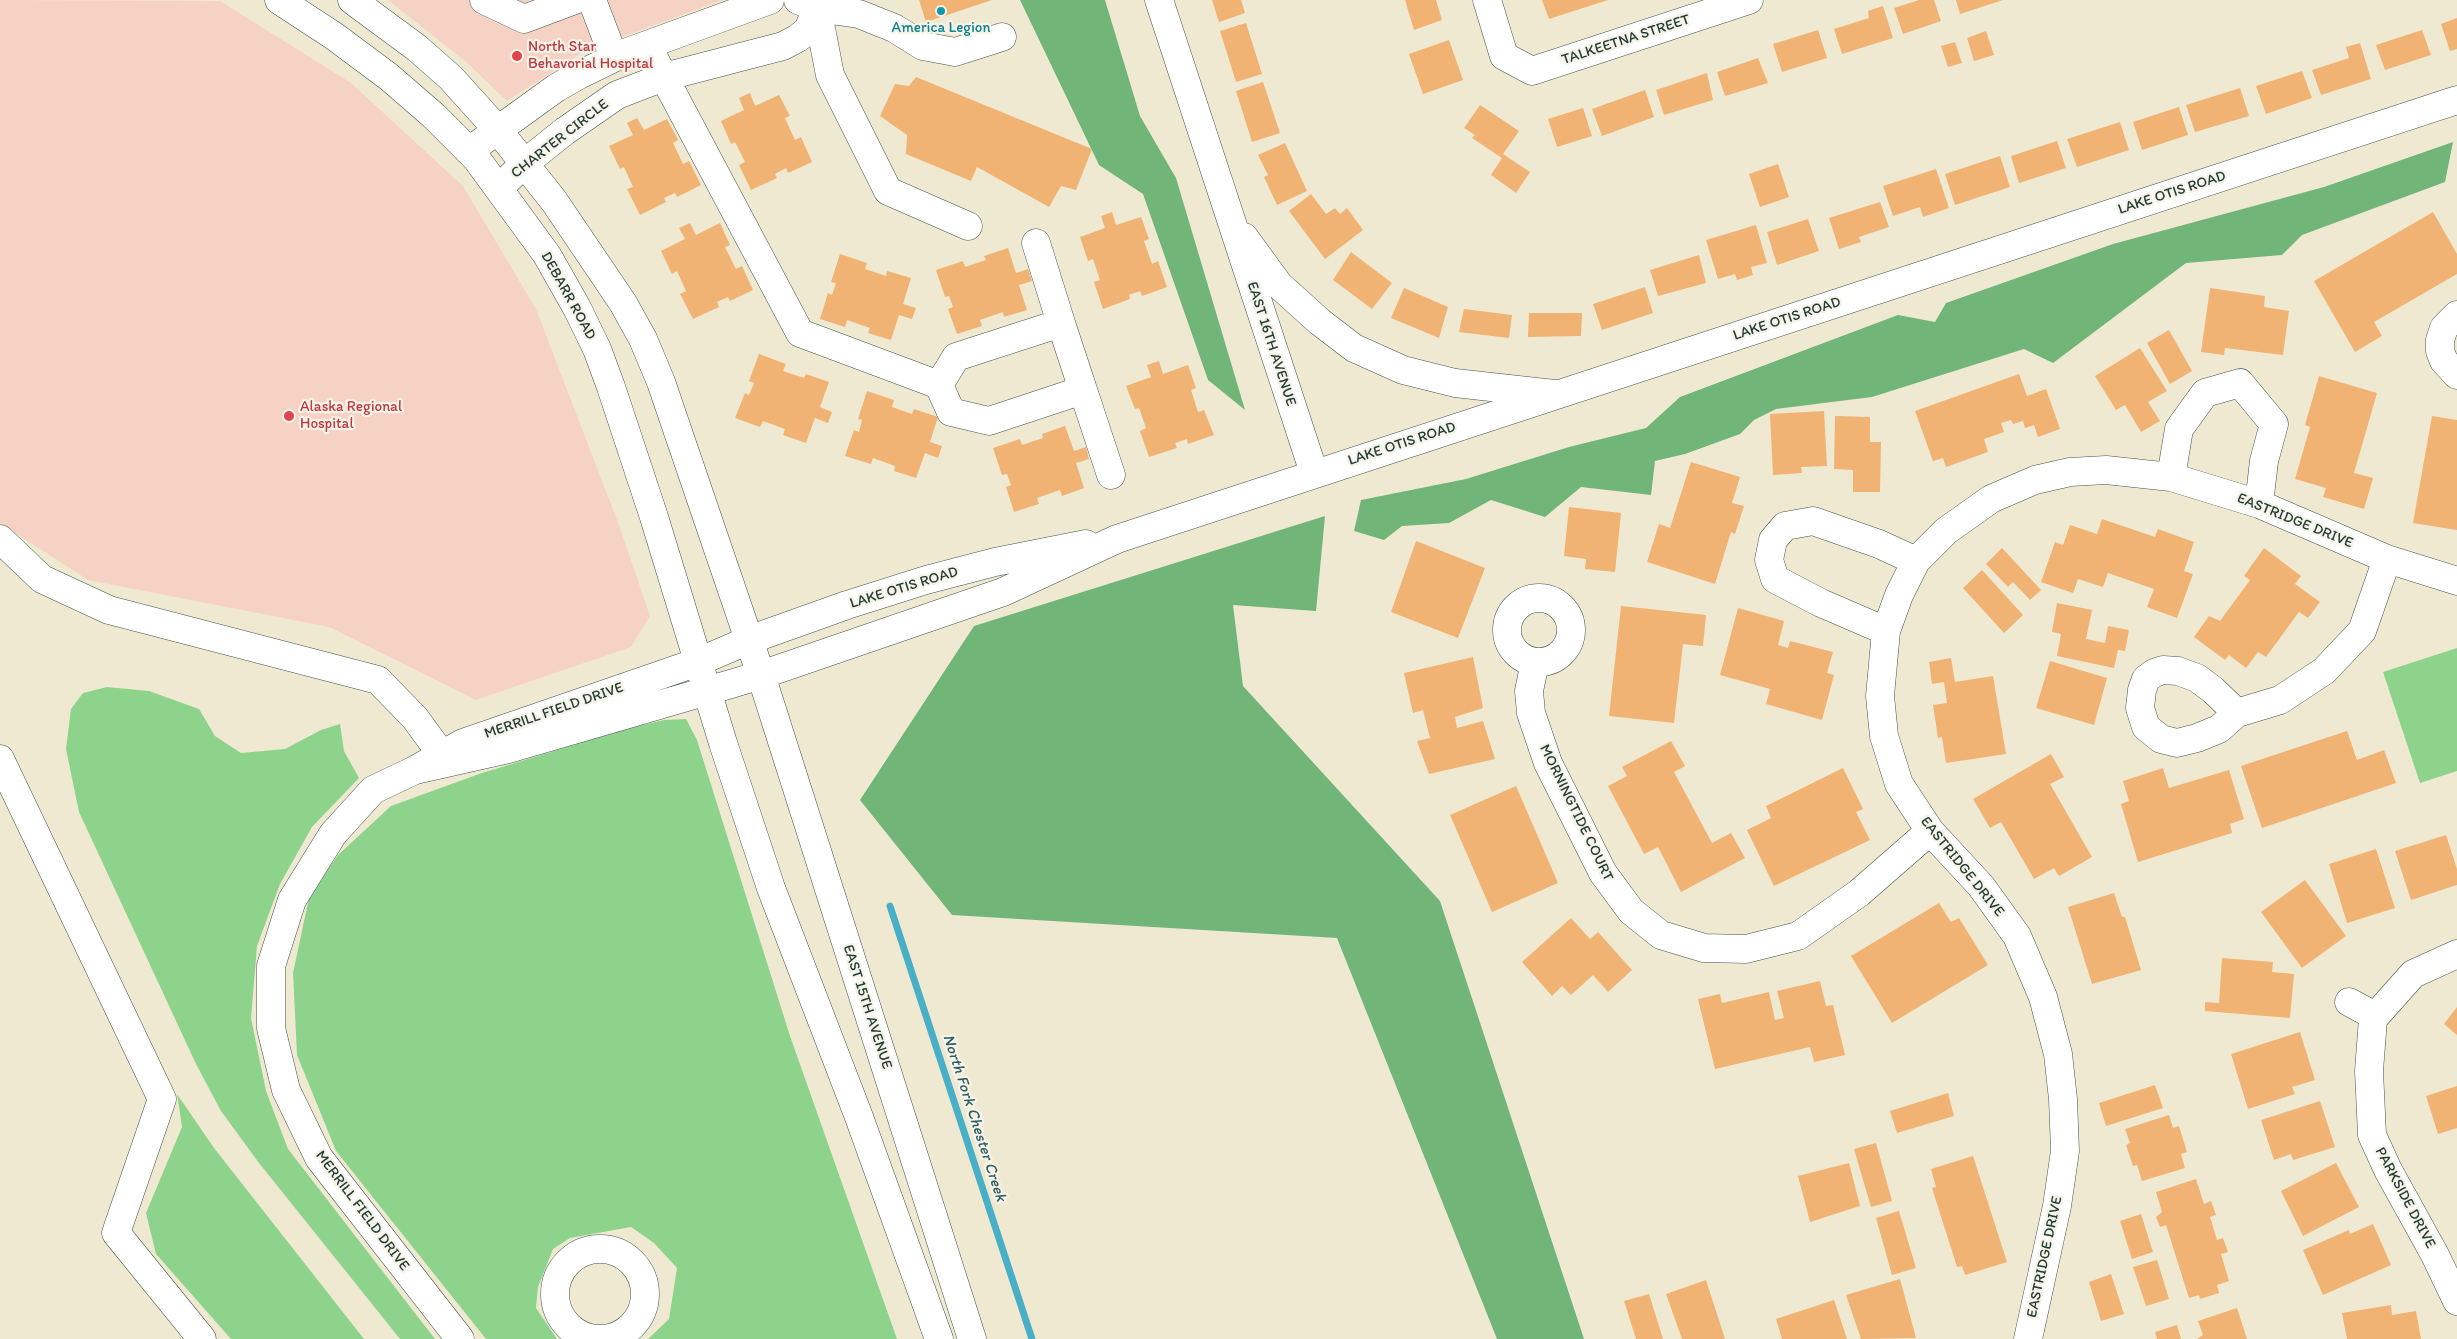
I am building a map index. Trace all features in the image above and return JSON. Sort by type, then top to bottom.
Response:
[{"type":"street","name":"DEBARR ROAD","points":[[279,0],[334,36],[389,78],[434,116],[469,151],[499,188],[547,255],[597,349],[654,517],[707,691]]},
{"type":"street","points":[[352,0],[377,16],[424,54],[451,78],[497,128],[581,240],[623,303],[643,339],[661,382],[761,675]]},
{"type":"street","points":[[484,0],[524,19],[575,0]]},
{"type":"street","points":[[592,0],[614,58]]},
{"type":"street","points":[[469,151],[497,128],[556,88],[614,58],[770,0]]},
{"type":"street","name":"EAST 16TH AVENUE","points":[[1159,0],[1228,216],[1314,473]]},
{"type":"street","name":"TALKEETNA STREET","points":[[1487,0],[1504,56],[1532,71],[1749,0]]},
{"type":"street","points":[[968,226],[888,191],[830,75],[808,4],[859,14],[894,28],[923,46],[955,52],[1002,37]]},
{"type":"street","name":"CHARTER CIRCLE","points":[[499,188],[525,163],[596,108],[617,95],[664,77],[783,46],[808,30],[808,4]]},
{"type":"street","points":[[647,45],[800,333],[939,385],[952,412],[989,421],[1083,390]]},
{"type":"street","name":"LAKE OTIS ROAD","points":[[707,691],[761,675],[1003,592],[1117,538],[2457,100]]},
{"type":"street","name":"EAST 16TH AVENUE","points":[[1228,216],[1280,286],[1320,322],[1354,348],[1403,370],[1455,383],[1554,394]]},
{"type":"street","points":[[1036,243],[1111,475]]},
{"type":"street","points":[[2457,314],[2444,328],[2440,340],[2440,350],[2444,361],[2457,375]]},
{"type":"street","points":[[939,385],[956,357],[1061,323]]},
{"type":"street","points":[[2170,477],[2179,429],[2205,393],[2240,384],[2274,424],[2264,461],[2259,504]]},
{"type":"street","name":"EASTRIDGE DRIVE","points":[[2028,1339],[2057,1206],[2065,1151],[2063,1099],[2058,1054],[2043,997],[2017,936],[1981,886],[1930,831],[1899,784],[1884,736],[1880,696],[1886,631],[1899,595],[1916,562],[1946,531],[1992,499],[2035,480],[2070,472],[2106,470],[2170,477],[2259,504],[2387,559],[2457,581]]},
{"type":"street","points":[[1886,631],[1822,603],[1775,578],[1769,560],[1773,540],[1785,526],[1813,521],[1879,544],[1916,562]]},
{"type":"street","name":"LAKE OTIS ROAD","points":[[698,662],[749,640],[847,604],[935,577],[995,562],[1117,538]]},
{"type":"street","points":[[0,539],[42,579],[109,610],[378,680],[415,718],[442,754]]},
{"type":"street","points":[[2236,714],[2280,700],[2324,671],[2362,631],[2387,559]]},
{"type":"street","name":"MERRILL FIELD DRIVE","points":[[460,1339],[319,1158],[286,1090],[271,1028],[271,966],[292,900],[333,834],[373,790],[415,770],[463,743],[698,662]]},
{"type":"street","name":"MORNINGTIDE COURT","points":[[1535,662],[1529,690],[1531,714],[1548,763],[1603,873],[1631,911],[1661,935],[1704,948],[1746,949],[1798,936],[1859,893],[1930,831]]},
{"type":"street","name":"EAST 15TH AVENUE","points":[[761,675],[972,1339]]},
{"type":"street","points":[[707,691],[771,888],[865,1135],[939,1339]]},
{"type":"street","name":"MERRILL FIELD DRIVE","points":[[415,770],[508,749],[707,691]]},
{"type":"street","points":[[0,759],[162,1099],[116,1233],[202,1339]]},
{"type":"street","points":[[2349,1002],[2375,1016],[2413,974],[2457,954]]},
{"type":"street","name":"PARKSIDE DRIVE","points":[[2375,1016],[2369,1071],[2372,1135],[2388,1170],[2435,1255],[2457,1302]]},
{"type":"shaded area","name":"Alaska Regional Hospital","points":[[0,0],[220,1],[351,83],[463,186],[536,309],[619,525],[650,616],[631,647],[476,700],[329,627],[88,580],[0,523]]},
{"type":"shaded area","name":"North Star Behavorial Hospital","points":[[388,0],[723,0],[586,50],[507,101],[466,62]]},
{"type":"green space","points":[[1020,0],[1105,0],[1140,116],[1176,178],[1245,410],[1208,380],[1143,194],[1099,165]]},
{"type":"green space","points":[[2453,142],[2445,182],[2302,235],[2282,255],[2186,263],[2053,363],[2024,349],[1872,397],[1776,409],[1754,420],[1740,434],[1685,454],[1655,461],[1651,495],[1581,487],[1545,517],[1491,500],[1449,523],[1402,526],[1384,540],[1354,531],[1361,500],[1466,479],[1569,447],[1646,428],[1680,397],[1898,315],[1935,322],[1946,303],[2113,244],[2324,187]]},
{"type":"green space","points":[[1325,516],[1316,611],[1233,605],[1243,686],[1440,901],[1584,1339],[1497,1339],[1337,938],[952,915],[860,800],[974,626]]},
{"type":"green space","points":[[2457,648],[2457,771],[2420,783],[2383,672]]},
{"type":"green space","points":[[107,687],[149,691],[199,709],[215,736],[241,753],[285,749],[321,730],[340,724],[344,751],[359,778],[312,827],[280,884],[257,946],[251,1018],[266,1091],[288,1149],[435,1339],[400,1339],[259,1163],[221,1111],[196,1064],[79,812],[66,749],[71,709],[83,693]]},
{"type":"green space","points":[[686,719],[697,740],[790,1036],[897,1339],[648,1339],[669,1319],[677,1268],[654,1243],[631,1227],[570,1238],[553,1249],[538,1287],[536,1308],[557,1339],[486,1339],[336,1151],[297,1055],[293,973],[309,898],[338,855],[391,806],[479,774],[626,729],[664,720]]},
{"type":"green space","points":[[177,1094],[214,1148],[364,1339],[231,1339],[156,1254],[146,1213],[182,1127]]},
{"type":"building","name":"America Legion","points":[[919,0],[992,0],[926,22]]},
{"type":"building","points":[[1212,0],[1241,0],[1245,13],[1219,22]]},
{"type":"building","points":[[1405,0],[1436,0],[1442,20],[1414,30]]},
{"type":"building","points":[[1542,0],[1608,0],[1549,19]]},
{"type":"building","points":[[1919,0],[1934,0],[1941,21],[1903,34],[1894,8]]},
{"type":"building","points":[[1956,0],[2003,0],[1960,14]]},
{"type":"building","points":[[1883,6],[1893,38],[1842,54],[1834,29],[1869,18],[1868,11]]},
{"type":"building","points":[[2457,18],[2457,49],[2450,51],[2441,24]]},
{"type":"building","points":[[1246,23],[1262,74],[1236,82],[1220,31]]},
{"type":"building","points":[[1818,30],[1827,58],[1782,72],[1773,44]]},
{"type":"building","points":[[2422,30],[2431,55],[2385,70],[2376,45]]},
{"type":"building","points":[[1986,31],[1994,55],[1974,61],[1967,38]]},
{"type":"building","points":[[1449,40],[1463,80],[1423,94],[1409,54]]},
{"type":"building","points":[[1955,42],[1962,63],[1948,67],[1941,46]]},
{"type":"building","points":[[2360,43],[2371,79],[2321,95],[2312,70],[2349,58],[2346,47]]},
{"type":"building","points":[[1758,58],[1768,83],[1725,96],[1717,72]]},
{"type":"building","points":[[2302,71],[2312,98],[2266,114],[2256,86]]},
{"type":"building","points":[[1707,73],[1713,100],[1664,115],[1656,90]]},
{"type":"building","points":[[916,77],[1092,149],[1076,190],[1061,186],[1049,207],[977,167],[971,181],[906,154],[907,135],[880,116],[895,84],[909,86]]},
{"type":"building","points":[[1263,82],[1280,133],[1252,142],[1236,91]]},
{"type":"building","points":[[2240,88],[2249,116],[2195,132],[2186,105]]},
{"type":"building","points":[[1645,90],[1654,117],[1602,136],[1592,109]]},
{"type":"building","points":[[750,93],[755,106],[779,95],[790,116],[785,118],[795,140],[801,137],[812,162],[788,173],[786,168],[775,174],[777,178],[751,190],[739,165],[745,162],[735,142],[731,144],[721,121],[744,110],[739,98]]},
{"type":"building","points":[[1480,105],[1519,131],[1503,154],[1530,172],[1516,193],[1491,175],[1502,158],[1472,138],[1475,135],[1464,128]]},
{"type":"building","points":[[2179,107],[2188,135],[2142,150],[2133,122]]},
{"type":"building","points":[[1583,108],[1592,136],[1557,147],[1548,119]]},
{"type":"building","points":[[637,118],[644,130],[667,119],[678,140],[673,143],[683,164],[689,161],[701,185],[677,197],[675,193],[664,198],[666,202],[640,215],[627,189],[633,187],[624,167],[620,169],[609,146],[633,135],[627,123]]},
{"type":"building","points":[[2120,122],[2129,150],[2077,167],[2067,139]]},
{"type":"building","points":[[2057,141],[2066,168],[2019,183],[2011,156]]},
{"type":"building","points":[[1285,143],[1307,191],[1277,205],[1264,177],[1268,175],[1258,155]]},
{"type":"building","points":[[2000,156],[2010,187],[1955,205],[1945,174]]},
{"type":"building","points":[[1778,164],[1789,197],[1760,207],[1749,174]]},
{"type":"building","points":[[1936,169],[1949,208],[1923,217],[1920,207],[1893,216],[1883,186]]},
{"type":"building","points":[[1311,194],[1326,214],[1335,208],[1340,214],[1347,208],[1363,230],[1325,259],[1289,211]]},
{"type":"building","points":[[1880,202],[1889,227],[1859,237],[1861,242],[1839,249],[1829,218]]},
{"type":"building","points":[[1112,212],[1116,225],[1141,217],[1149,239],[1144,241],[1152,264],[1158,261],[1167,287],[1142,296],[1140,291],[1129,295],[1130,299],[1103,309],[1094,282],[1100,280],[1093,259],[1088,261],[1080,237],[1105,228],[1101,216]]},
{"type":"building","points":[[2433,212],[2457,254],[2457,274],[2374,322],[2382,336],[2355,352],[2314,281]]},
{"type":"building","points":[[1808,219],[1819,251],[1777,265],[1767,232]]},
{"type":"building","points":[[690,223],[696,235],[720,223],[730,245],[725,247],[736,269],[742,266],[753,290],[730,301],[728,297],[717,302],[719,307],[693,319],[680,294],[686,291],[677,271],[672,274],[661,251],[685,239],[679,228]]},
{"type":"building","points":[[1756,225],[1767,263],[1751,267],[1753,275],[1737,280],[1735,274],[1718,279],[1706,240]]},
{"type":"building","points":[[1008,248],[1016,273],[1028,269],[1032,281],[1019,285],[1027,310],[1004,317],[1003,312],[980,320],[982,326],[957,334],[948,309],[953,307],[949,296],[945,297],[936,270],[963,261],[965,267],[986,260],[984,256]]},
{"type":"building","points":[[1351,252],[1392,283],[1372,309],[1333,280]]},
{"type":"building","points":[[840,254],[867,263],[865,269],[886,276],[887,271],[911,278],[903,304],[916,308],[912,319],[899,315],[891,340],[868,333],[870,328],[847,320],[845,327],[820,319],[828,293],[832,295],[836,283],[831,282]]},
{"type":"building","points":[[1699,255],[1706,283],[1658,296],[1650,270]]},
{"type":"building","points":[[1645,287],[1653,313],[1602,330],[1593,304]]},
{"type":"building","points":[[1404,288],[1448,307],[1439,338],[1391,318]]},
{"type":"building","points":[[2210,288],[2265,296],[2264,307],[2289,311],[2283,355],[2225,348],[2224,355],[2201,352]]},
{"type":"building","points":[[1464,309],[1512,315],[1509,338],[1459,332]]},
{"type":"building","points":[[1529,313],[1582,313],[1581,336],[1528,337]]},
{"type":"building","points":[[2169,330],[2192,371],[2170,384],[2147,343]]},
{"type":"building","points":[[2140,348],[2167,391],[2148,402],[2160,421],[2141,432],[2125,405],[2116,410],[2095,376]]},
{"type":"building","points":[[759,354],[786,364],[783,371],[804,378],[806,374],[829,382],[820,407],[832,412],[828,423],[815,418],[806,443],[783,435],[785,429],[763,421],[760,427],[735,418],[745,393],[749,395],[754,383],[749,381]]},
{"type":"building","points":[[1159,361],[1163,374],[1188,365],[1196,388],[1191,390],[1198,412],[1204,410],[1214,435],[1188,444],[1187,439],[1175,443],[1177,448],[1149,457],[1140,431],[1146,428],[1139,408],[1135,409],[1126,386],[1151,377],[1147,365]]},
{"type":"building","points":[[2019,374],[2027,396],[2046,389],[2060,429],[2038,437],[2034,425],[2025,428],[2023,421],[2013,424],[2011,420],[2001,423],[2004,432],[1984,439],[1988,452],[1946,467],[1943,458],[1933,461],[1915,411]]},
{"type":"building","points":[[2319,376],[2377,393],[2354,473],[2373,478],[2364,509],[2323,497],[2326,488],[2295,479],[2310,427],[2305,425]]},
{"type":"building","points":[[867,391],[894,400],[892,407],[912,414],[914,409],[938,417],[930,442],[942,446],[938,458],[925,453],[916,478],[894,471],[895,466],[873,458],[871,464],[845,456],[854,430],[859,432],[862,420],[858,419]]},
{"type":"building","points":[[1824,411],[1827,466],[1801,467],[1802,473],[1773,475],[1770,414]]},
{"type":"building","points":[[1835,416],[1870,417],[1870,442],[1881,442],[1880,492],[1853,492],[1853,470],[1834,469]]},
{"type":"building","points":[[2432,416],[2457,420],[2457,530],[2413,523]]},
{"type":"building","points":[[1065,426],[1074,451],[1086,447],[1089,459],[1076,463],[1084,488],[1062,496],[1060,490],[1037,498],[1039,504],[1014,512],[1006,487],[1011,485],[1007,474],[1002,475],[993,448],[1020,439],[1022,445],[1043,438],[1042,434]]},
{"type":"building","points":[[1691,462],[1740,477],[1732,503],[1744,506],[1735,534],[1731,532],[1715,584],[1647,562],[1659,524],[1670,528]]},
{"type":"building","points":[[1569,507],[1621,513],[1615,572],[1585,569],[1586,559],[1564,556]]},
{"type":"building","points":[[2102,519],[2155,537],[2158,529],[2194,542],[2184,571],[2193,574],[2177,618],[2147,607],[2154,589],[2108,573],[2103,587],[2078,579],[2073,593],[2041,582],[2055,542],[2063,545],[2070,525],[2097,534]]},
{"type":"building","points":[[1416,541],[1485,568],[1458,638],[1391,612]]},
{"type":"building","points":[[2002,548],[2041,590],[2030,600],[2013,582],[2008,587],[1986,564]]},
{"type":"building","points":[[2264,548],[2301,576],[2295,584],[2320,602],[2308,618],[2299,612],[2266,657],[2258,652],[2246,668],[2229,655],[2225,660],[2194,637],[2209,616],[2220,621],[2250,580],[2244,576]]},
{"type":"building","points":[[1982,570],[2023,615],[2004,633],[1963,588]]},
{"type":"building","points":[[2057,603],[2092,610],[2086,639],[2105,643],[2108,626],[2129,630],[2125,651],[2118,650],[2114,668],[2057,656],[2061,634],[2052,632]]},
{"type":"building","points":[[1621,606],[1706,615],[1703,646],[1683,644],[1674,723],[1609,716]]},
{"type":"building","points":[[1738,608],[1784,621],[1778,645],[1788,648],[1790,641],[1833,652],[1827,673],[1834,675],[1822,720],[1766,704],[1770,689],[1720,675]]},
{"type":"building","points":[[1473,657],[1483,708],[1455,717],[1457,728],[1483,721],[1495,759],[1429,774],[1417,741],[1430,738],[1423,710],[1413,713],[1404,673]]},
{"type":"building","points":[[1951,658],[1955,682],[1993,676],[2006,754],[1946,763],[1942,737],[1938,738],[1933,705],[1947,703],[1944,682],[1932,684],[1929,662]]},
{"type":"building","points":[[2050,661],[2107,678],[2094,725],[2036,708]]},
{"type":"building","points":[[2347,731],[2357,760],[2384,750],[2396,783],[2262,828],[2241,766]]},
{"type":"building","points":[[1671,741],[1685,766],[1674,772],[1712,843],[1731,833],[1745,858],[1681,892],[1658,847],[1644,854],[1608,786],[1627,776],[1622,767]]},
{"type":"building","points":[[2051,754],[2064,777],[2050,784],[2092,857],[2059,876],[2054,868],[2034,879],[2001,822],[1990,828],[1973,799]]},
{"type":"building","points":[[1843,768],[1863,809],[1856,812],[1870,840],[1774,886],[1747,830],[1771,818],[1766,806]]},
{"type":"building","points":[[2163,768],[2169,788],[2229,770],[2244,819],[2230,824],[2232,833],[2138,862],[2121,804],[2129,801],[2123,781]]},
{"type":"building","points":[[1516,786],[1558,883],[1492,912],[1450,815]]},
{"type":"building","points":[[2446,835],[2457,869],[2457,885],[2411,900],[2395,851]]},
{"type":"building","points":[[2376,849],[2395,908],[2347,923],[2329,864]]},
{"type":"building","points":[[2305,880],[2346,936],[2302,968],[2261,912]]},
{"type":"building","points":[[2114,893],[2122,917],[2125,917],[2141,970],[2092,984],[2068,907]]},
{"type":"building","points":[[1939,903],[1951,922],[1959,918],[1988,965],[1892,1023],[1851,956]]},
{"type":"building","points":[[1571,918],[1590,939],[1598,932],[1632,970],[1608,992],[1593,975],[1571,995],[1562,986],[1552,996],[1522,962]]},
{"type":"building","points":[[2222,958],[2273,962],[2272,972],[2294,974],[2290,1018],[2205,1011],[2205,1002],[2219,1003]]},
{"type":"building","points":[[1820,981],[1826,1006],[1833,1005],[1845,1055],[1814,1062],[1810,1047],[1715,1069],[1698,999],[1720,994],[1722,1003],[1769,992],[1775,1020],[1784,1018],[1777,991]]},
{"type":"building","points":[[2457,1007],[2457,1035],[2444,1024]]},
{"type":"building","points":[[2300,1032],[2315,1080],[2292,1087],[2295,1094],[2248,1109],[2231,1054]]},
{"type":"building","points":[[2155,1085],[2163,1108],[2106,1126],[2099,1103]]},
{"type":"building","points":[[2457,1086],[2457,1128],[2438,1134],[2426,1096]]},
{"type":"building","points":[[1948,1093],[1954,1116],[1897,1133],[1890,1111]]},
{"type":"building","points":[[2320,1101],[2335,1147],[2293,1160],[2291,1154],[2274,1160],[2261,1120]]},
{"type":"building","points":[[2169,1115],[2173,1128],[2179,1126],[2187,1152],[2181,1154],[2185,1168],[2142,1181],[2137,1165],[2133,1166],[2126,1145],[2130,1143],[2125,1129]]},
{"type":"building","points":[[1876,1143],[1892,1201],[1871,1207],[1854,1149]]},
{"type":"building","points":[[1973,1156],[2007,1262],[1965,1275],[1962,1266],[1957,1267],[1932,1188],[1936,1187],[1931,1169]]},
{"type":"building","points":[[1849,1163],[1860,1206],[1810,1222],[1798,1176]]},
{"type":"building","points":[[2336,1163],[2359,1207],[2303,1236],[2281,1191]]},
{"type":"building","points":[[2196,1179],[2204,1204],[2211,1201],[2216,1215],[2210,1217],[2217,1240],[2223,1238],[2228,1252],[2221,1254],[2229,1281],[2217,1285],[2219,1293],[2200,1299],[2199,1295],[2189,1298],[2166,1225],[2160,1227],[2156,1217],[2162,1212],[2156,1192]]},
{"type":"building","points":[[1899,1211],[1916,1268],[1892,1275],[1876,1218]]},
{"type":"building","points":[[2141,1214],[2153,1252],[2132,1259],[2120,1221]]},
{"type":"building","points":[[2373,1224],[2391,1265],[2323,1295],[2303,1250],[2349,1230],[2350,1234]]},
{"type":"building","points":[[2157,1260],[2169,1299],[2146,1306],[2133,1267]]},
{"type":"building","points":[[2111,1274],[2124,1314],[2101,1321],[2089,1282]]},
{"type":"building","points":[[1900,1279],[1916,1338],[1861,1339],[1846,1295]]},
{"type":"building","points":[[1706,1280],[1725,1339],[1682,1339],[1666,1294]]},
{"type":"building","points":[[1649,1294],[1663,1339],[1636,1339],[1624,1301]]},
{"type":"building","points":[[1834,1300],[1847,1339],[1782,1339],[1776,1319]]},
{"type":"building","points":[[2391,1305],[2392,1315],[2416,1311],[2421,1339],[2347,1339],[2342,1313]]},
{"type":"building","points":[[2237,1308],[2247,1339],[2197,1339],[2203,1335],[2198,1321]]},
{"type":"building","points":[[2177,1325],[2181,1339],[2157,1339],[2155,1332]]},
{"type":"waterway","name":"North Fork Chester Creek","points":[[890,906],[1032,1339]]},
{"type":"place","name":"America Legion","points":[[941,11]]},
{"type":"place","name":"North Star Behavorial Hospital","points":[[517,56]]},
{"type":"place","name":"Alaska Regional Hospital","points":[[289,416]]}]
